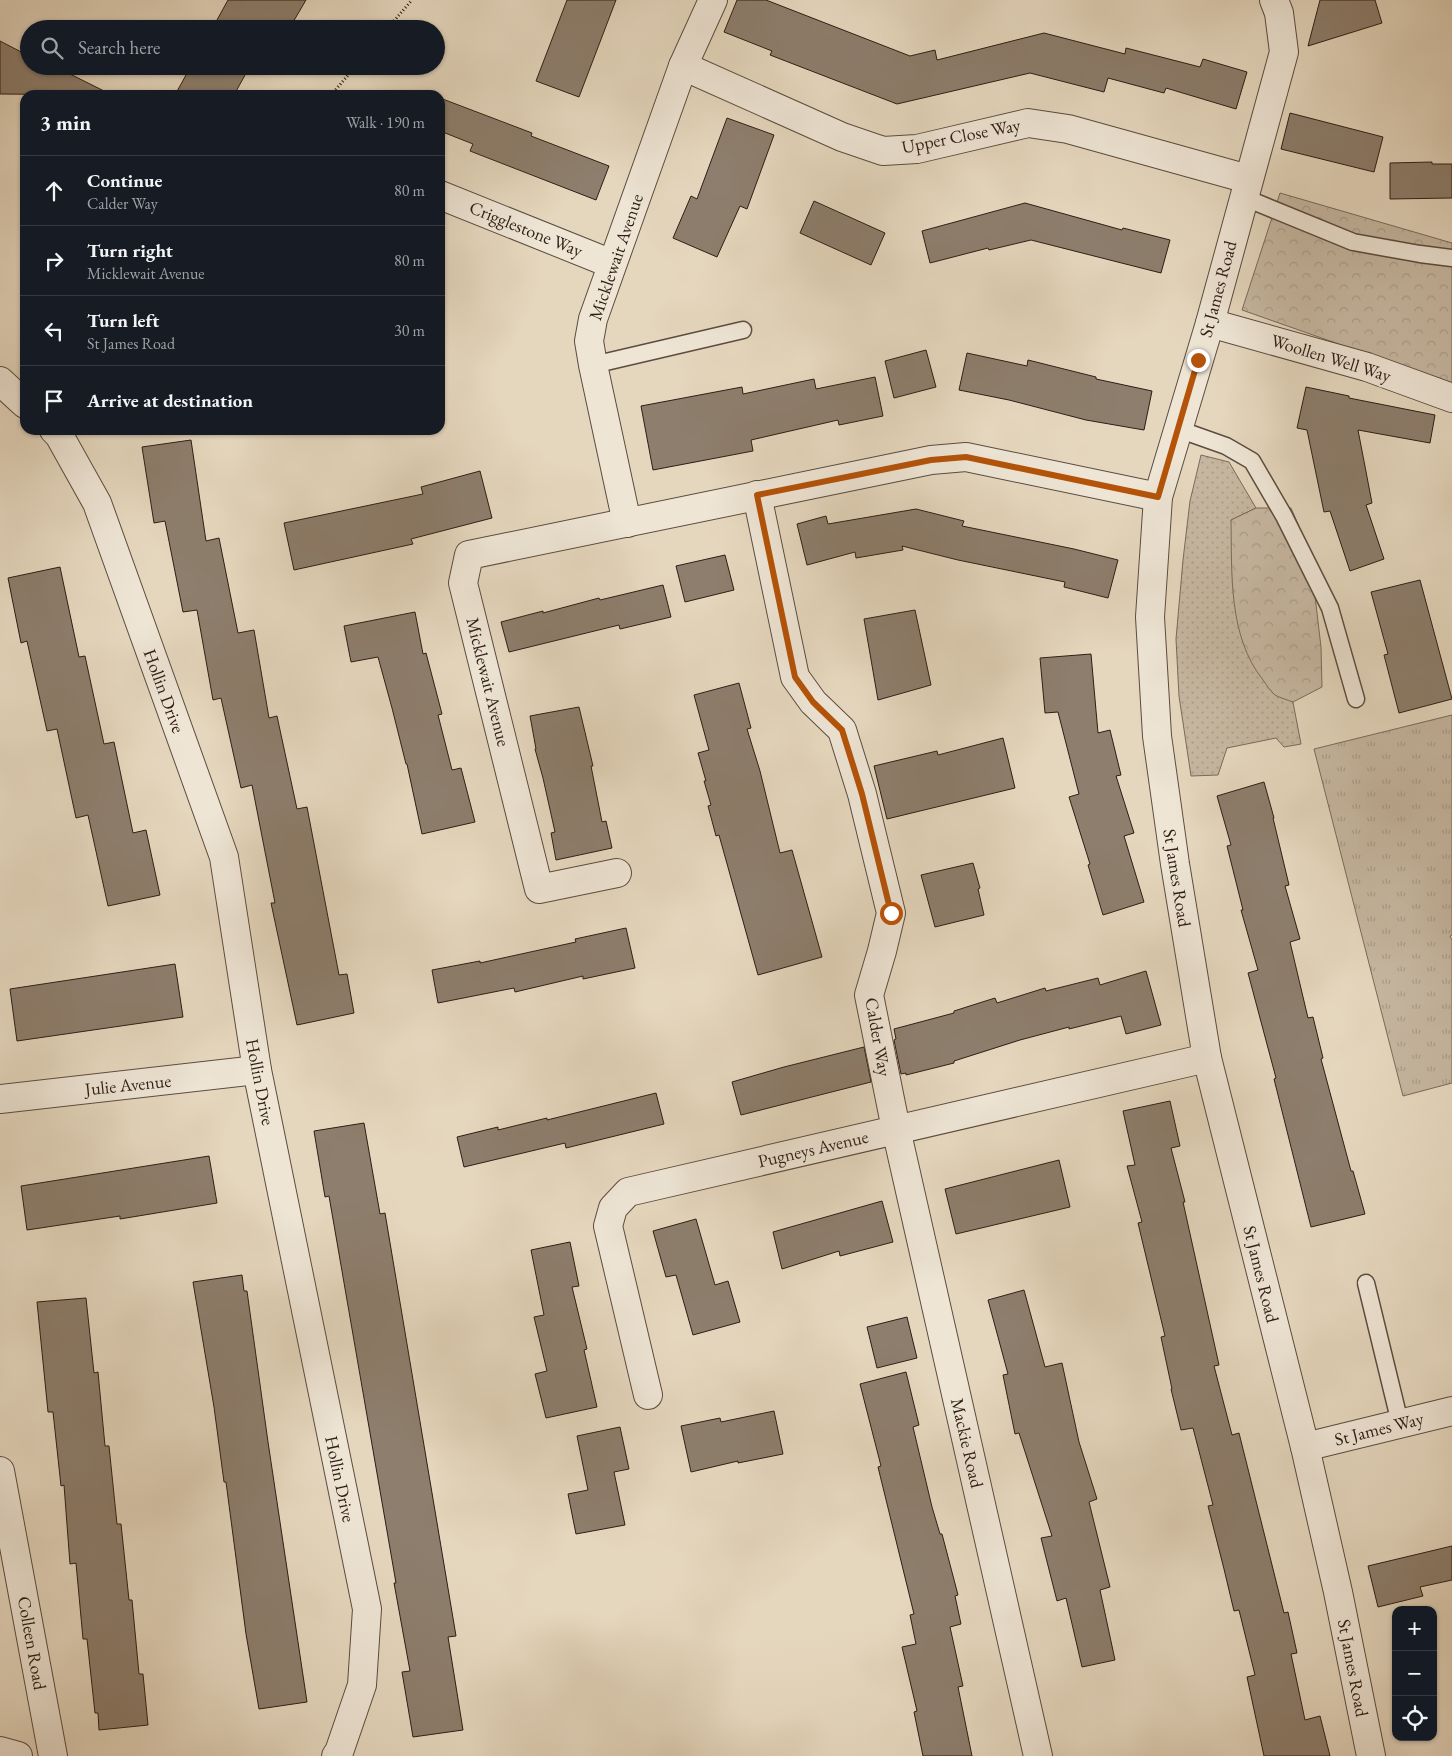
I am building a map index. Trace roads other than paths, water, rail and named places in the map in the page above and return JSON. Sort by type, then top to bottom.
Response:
[{"type":"street","name":"Micklewait Avenue","points":[[627,523],[592,366],[589,341],[593,319],[683,66],[713,0]]},
{"type":"street","name":"St James Road","points":[[1274,0],[1279,13],[1284,52],[1210,322],[1158,497],[1150,617],[1157,736],[1174,864],[1207,1058],[1305,1447],[1338,1592],[1371,1756]]},
{"type":"street","name":"Upper Close Way","points":[[683,66],[842,137],[883,151],[917,149],[1028,123],[1068,129],[1246,188]]},
{"type":"street","name":"Crigglestone Way","points":[[445,197],[612,264]]},
{"type":"street","name":"Woollen Well Way","points":[[1210,322],[1367,368],[1452,398]]},
{"type":"street","points":[[0,381],[20,399]]},
{"type":"street","name":"Hollin Drive","points":[[59,435],[97,503],[224,857],[257,1070],[367,1609],[362,1686],[336,1756]]},
{"type":"street","name":"Micklewait Avenue","points":[[617,873],[540,889],[463,583],[469,555],[931,460],[966,457],[1158,497]]},
{"type":"street","name":"Calder Way","points":[[757,495],[795,677],[813,702],[842,730],[862,794],[891,913],[882,951],[868,995],[896,1129]]},
{"type":"street","name":"Pugneys Avenue","points":[[648,1395],[608,1226],[613,1208],[628,1192],[1207,1058]]},
{"type":"street","name":"Julie Avenue","points":[[0,1099],[257,1070]]},
{"type":"street","name":"Mackie Road","points":[[896,1129],[1038,1756]]},
{"type":"street","name":"St James Way","points":[[1305,1447],[1452,1411]]},
{"type":"street","name":"Colleen Road","points":[[0,1471],[53,1756]]},
{"type":"street","points":[[0,1751],[18,1756]]},
{"type":"lane","points":[[1246,188],[1353,242],[1452,258]]},
{"type":"lane","points":[[592,366],[743,330]]},
{"type":"lane","points":[[1178,429],[1226,446],[1252,461],[1284,516],[1330,608],[1356,699]]},
{"type":"lane","points":[[1366,1283],[1400,1424]]}]
